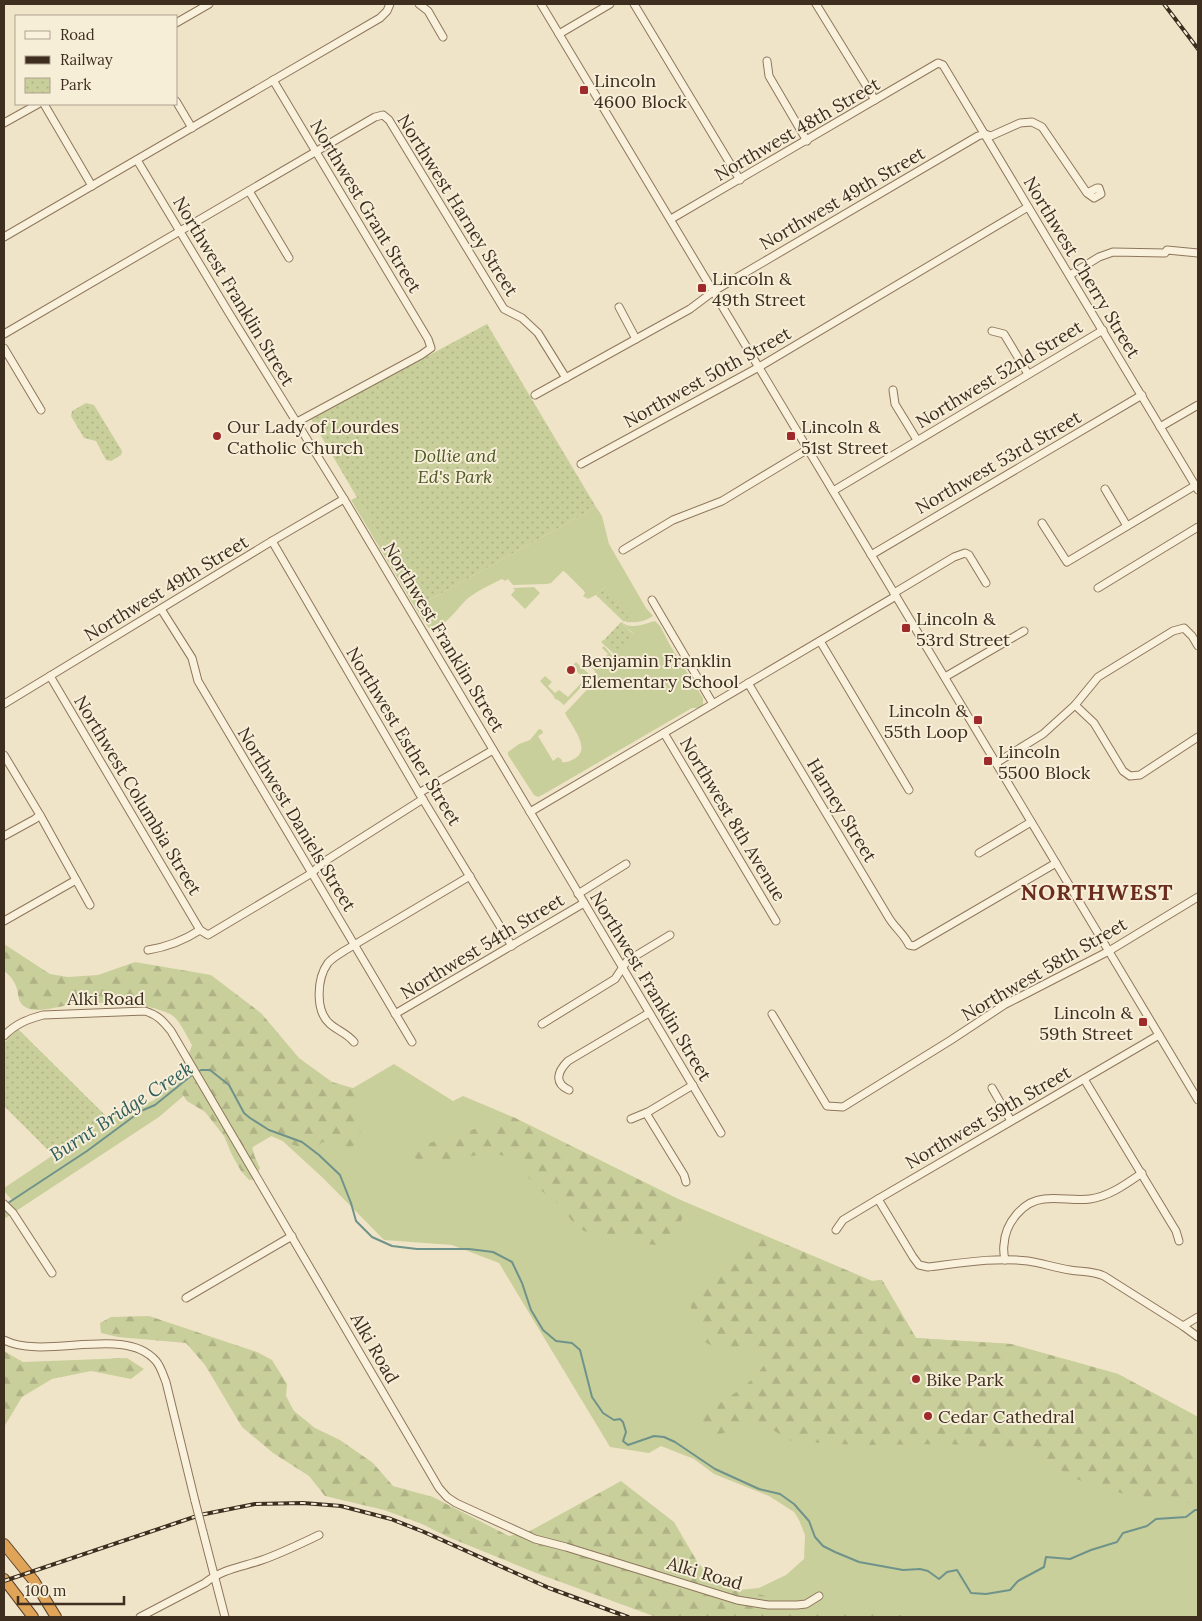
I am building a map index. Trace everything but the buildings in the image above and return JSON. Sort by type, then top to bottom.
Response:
[{"type":"highway","points":[[4,1544],[34,1581],[56,1617]]},
{"type":"highway","points":[[4,1579],[33,1617]]},
{"type":"street","points":[[4,237],[380,18],[387,11],[390,4]]},
{"type":"street","points":[[419,4],[428,11],[443,37]]},
{"type":"street","points":[[541,4],[1198,1100]]},
{"type":"street","points":[[559,34],[610,4]]},
{"type":"street","points":[[634,4],[740,180]]},
{"type":"street","points":[[816,4],[875,100]]},
{"type":"street","points":[[178,22],[205,5]]},
{"type":"street","points":[[767,61],[768,76],[806,140]]},
{"type":"street","name":"Northwest 48th Street","points":[[671,219],[938,63]]},
{"type":"street","name":"Northwest Cherry Street","points":[[938,63],[947,70],[1197,488]]},
{"type":"street","name":"Northwest Grant Street","points":[[273,80],[428,339],[431,348],[422,355],[297,422]]},
{"type":"street","points":[[178,104],[192,128]]},
{"type":"street","points":[[4,123],[36,105]]},
{"type":"street","points":[[45,105],[92,186]]},
{"type":"street","name":"Northwest Harney Street","points":[[316,152],[375,117],[383,115],[389,120],[504,309],[522,318],[538,332],[566,378]]},
{"type":"street","name":"Northwest 49th Street","points":[[535,395],[690,308],[714,291],[978,136],[985,134],[991,136],[1020,123],[1032,122],[1042,127],[1087,193]]},
{"type":"street","points":[[4,334],[316,152]]},
{"type":"street","name":"Northwest Franklin Street","points":[[137,160],[344,499],[722,1133]]},
{"type":"street","points":[[248,191],[289,258]]},
{"type":"street","name":"Northwest 50th Street","points":[[581,464],[759,367],[1028,207]]},
{"type":"street","points":[[1070,275],[1113,252],[1165,253],[1167,250],[1198,253]]},
{"type":"street","points":[[619,307],[636,339]]},
{"type":"street","name":"Northwest 52nd Street","points":[[833,491],[1103,330]]},
{"type":"street","points":[[992,331],[1004,334],[1028,374]]},
{"type":"street","points":[[4,348],[40,410]]},
{"type":"street","points":[[893,390],[896,404],[916,440]]},
{"type":"street","name":"Northwest 53rd Street","points":[[871,554],[1142,395]]},
{"type":"street","points":[[1160,427],[1198,404]]},
{"type":"street","points":[[623,550],[673,520],[722,502],[808,449]]},
{"type":"street","points":[[1105,488],[1127,526]]},
{"type":"street","points":[[1042,523],[1067,562],[1127,526],[1197,488]]},
{"type":"street","name":"Northwest 49th Street","points":[[4,704],[344,499]]},
{"type":"street","points":[[1098,588],[1198,527]]},
{"type":"street","name":"Northwest Esther Street","points":[[272,541],[421,796],[512,946]]},
{"type":"street","points":[[530,812],[820,641],[954,557],[965,553],[969,555],[986,583]]},
{"type":"street","points":[[652,600],[713,704]]},
{"type":"street","name":"Northwest Daniels Street","points":[[161,609],[192,658],[198,681],[412,1042]]},
{"type":"street","points":[[996,763],[1043,734],[1075,705],[1098,678],[1173,631],[1184,628],[1198,646]]},
{"type":"street","points":[[945,677],[1024,631]]},
{"type":"street","points":[[820,641],[909,790]]},
{"type":"street","name":"Northwest Columbia Street","points":[[50,676],[200,930]]},
{"type":"street","name":"Harney Street","points":[[748,683],[894,926],[910,945],[914,946],[1056,863]]},
{"type":"street","points":[[1075,705],[1094,723],[1123,771],[1130,776],[1140,775],[1198,736]]},
{"type":"street","name":"Northwest 8th Avenue","points":[[664,733],[776,921]]},
{"type":"street","points":[[148,950],[165,947],[200,930],[208,935],[312,873],[322,863],[493,750]]},
{"type":"street","points":[[4,755],[90,905]]},
{"type":"street","points":[[4,836],[40,815]]},
{"type":"street","points":[[979,853],[1031,822]]},
{"type":"street","name":"Northwest 54th Street","points":[[578,894],[626,864]]},
{"type":"street","points":[[354,1042],[350,1036],[326,1020],[321,1010],[319,999],[321,978],[327,964],[335,956],[470,876]]},
{"type":"street","points":[[4,921],[76,880]]},
{"type":"street","name":"Northwest 58th Street","points":[[772,1014],[827,1106],[843,1107],[950,1041],[1004,1005],[1109,951],[1198,897]]},
{"type":"street","name":"Northwest 54th Street","points":[[395,1014],[584,903]]},
{"type":"street","points":[[542,1024],[615,979],[628,961],[670,935]]},
{"type":"street","name":"Alki Road","points":[[4,1036],[17,1024],[43,1015],[146,1011],[154,1013],[161,1018],[193,1067],[439,1488],[447,1497],[456,1503],[535,1539],[737,1600],[768,1605],[797,1605],[806,1604],[819,1596]]},
{"type":"street","points":[[569,1090],[562,1086],[559,1081],[559,1075],[564,1064],[649,1013]]},
{"type":"street","name":"Northwest 59th Street","points":[[836,1230],[843,1220],[878,1198],[1159,1035]]},
{"type":"street","points":[[1084,1079],[1176,1230],[1179,1241]]},
{"type":"street","points":[[630,1119],[646,1113],[692,1085]]},
{"type":"street","points":[[992,1088],[1011,1121]]},
{"type":"street","points":[[646,1113],[684,1174],[686,1182]]},
{"type":"street","points":[[1004,1260],[1004,1243],[1009,1227],[1016,1214],[1027,1205],[1045,1199],[1090,1199],[1106,1195],[1142,1173]]},
{"type":"street","points":[[878,1198],[919,1265],[928,1267],[1004,1260],[1029,1261],[1070,1270],[1094,1272],[1104,1276],[1198,1337]]},
{"type":"street","points":[[4,1204],[13,1213],[52,1273]]},
{"type":"street","points":[[186,1298],[292,1236]]},
{"type":"street","points":[[1183,1326],[1198,1317]]},
{"type":"street","points":[[4,1340],[14,1345],[37,1348],[106,1344],[121,1345],[137,1349],[155,1360],[161,1368],[166,1382],[202,1532],[225,1617]]},
{"type":"street","points":[[140,1617],[205,1583],[225,1570],[278,1554],[319,1535]]},
{"type":"green space","name":"Dollie and Ed's Park","points":[[487,324],[596,507],[420,605],[311,419]]},
{"type":"green space","points":[[86,403],[94,405],[122,451],[121,455],[111,461],[106,460],[96,441],[84,438],[71,416],[72,411]]},
{"type":"green space","points":[[357,497],[420,605],[596,507],[602,516],[609,544],[646,608],[653,616],[640,622],[626,622],[605,587],[588,599],[583,596],[584,591],[563,571],[551,583],[547,584],[513,585],[508,579],[505,581],[502,579],[471,596],[441,625],[429,628],[351,500]]},
{"type":"green space","points":[[534,587],[540,593],[525,609],[511,595],[515,590],[513,588]]},
{"type":"green space","points":[[605,587],[632,613],[624,622],[596,595]]},
{"type":"green space","points":[[655,621],[660,626],[703,698],[703,705],[700,708],[692,708],[544,794],[538,797],[534,795],[508,755],[508,752],[519,744],[530,740],[539,729],[543,733],[538,736],[553,761],[558,757],[562,762],[566,762],[577,757],[581,748],[580,742],[565,713],[596,680],[595,671],[584,660],[586,658],[594,669],[608,654],[602,648],[604,646],[616,658],[601,642],[603,640],[616,653],[634,634],[621,622],[633,626]]},
{"type":"green space","points":[[621,622],[634,635],[616,654],[603,641]]},
{"type":"green space","points":[[576,662],[589,674],[590,678],[564,705],[555,699],[540,681],[545,676],[552,682],[548,686],[555,693],[559,690],[568,697],[585,679],[570,668]]},
{"type":"green space","points":[[4,944],[50,974],[68,977],[98,975],[135,962],[211,975],[261,1013],[299,1058],[332,1082],[353,1088],[361,1122],[360,1139],[351,1148],[322,1142],[311,1148],[295,1146],[266,1134],[253,1139],[253,1150],[260,1168],[255,1179],[249,1180],[241,1171],[224,1136],[205,1112],[187,1101],[179,1089],[180,1077],[192,1045],[180,1023],[173,1016],[147,1007],[120,1003],[79,1004],[42,1010],[27,1008],[20,1002],[14,981],[4,971]]},
{"type":"green space","points":[[18,1029],[109,1119],[53,1155],[4,1106],[4,1043]]},
{"type":"green space","points":[[192,1053],[297,1121],[394,1064],[453,1101],[463,1096],[513,1117],[676,1198],[872,1281],[882,1280],[916,1338],[1011,1344],[1118,1374],[1198,1417],[1198,1617],[743,1617],[739,1590],[759,1588],[786,1575],[804,1559],[805,1535],[794,1512],[769,1496],[714,1474],[694,1459],[661,1446],[649,1453],[610,1447],[499,1263],[452,1245],[384,1240],[323,1178],[275,1134],[246,1151],[202,1080],[159,1117],[4,1219],[4,1206],[12,1200],[4,1191],[4,1188],[119,1111],[144,1105],[154,1100],[177,1079],[184,1060]]},
{"type":"green space","points":[[513,1117],[676,1198],[686,1210],[676,1232],[659,1245],[645,1244],[621,1236],[600,1235],[584,1231],[572,1221],[561,1206],[543,1192],[508,1157],[497,1154],[482,1154],[439,1163],[426,1163],[415,1158],[415,1151],[426,1144]]},
{"type":"green space","points":[[757,1232],[872,1281],[882,1280],[916,1338],[1011,1344],[1118,1374],[1198,1417],[1198,1503],[1143,1500],[1079,1480],[1026,1451],[950,1444],[856,1445],[791,1441],[768,1427],[752,1424],[714,1436],[699,1429],[700,1416],[741,1389],[757,1375],[769,1358],[767,1349],[763,1346],[734,1351],[721,1351],[705,1342],[698,1333],[690,1304],[695,1292]]},
{"type":"green space","points":[[149,1316],[257,1352],[272,1360],[287,1384],[286,1396],[294,1411],[315,1428],[340,1440],[373,1463],[393,1486],[433,1497],[509,1536],[530,1531],[621,1481],[674,1522],[698,1563],[724,1588],[763,1595],[803,1614],[882,1610],[907,1617],[656,1617],[536,1573],[448,1537],[422,1524],[384,1510],[325,1496],[309,1476],[273,1453],[242,1427],[205,1365],[186,1343],[118,1337],[101,1333],[100,1323],[111,1317]]},
{"type":"green space","points":[[4,1351],[23,1362],[127,1358],[144,1369],[131,1379],[91,1371],[52,1379],[22,1397],[4,1427]]},
{"type":"waterway","name":"Burnt Bridge Creek","points":[[8,1203],[87,1151],[141,1111],[155,1105],[192,1075],[201,1070],[210,1070],[229,1085],[244,1113],[250,1118],[269,1130],[302,1142],[340,1175],[356,1221],[372,1237],[392,1246],[417,1249],[469,1249],[493,1252],[512,1262],[522,1283],[531,1310],[543,1330],[556,1341],[572,1343],[580,1350],[592,1397],[603,1413],[614,1420],[620,1419],[623,1422],[626,1432],[623,1441],[628,1445],[654,1436],[664,1437],[675,1442],[715,1469],[759,1489],[780,1494],[794,1504],[809,1521],[815,1537],[823,1546],[835,1552],[859,1562],[903,1570],[920,1569],[928,1571],[939,1579],[947,1572],[957,1570],[971,1593],[986,1594],[1010,1590],[1018,1581],[1044,1567],[1046,1557],[1070,1559],[1117,1542],[1123,1533],[1147,1526],[1156,1519],[1186,1517],[1195,1510],[1198,1510]]},
{"type":"railway","points":[[1164,4],[1198,49]]},
{"type":"railway","points":[[4,1581],[200,1515],[255,1504],[303,1503],[341,1506],[391,1519],[549,1588],[628,1617]]},
{"type":"place","name":"Lincoln 4600 Block","points":[[584,90]]},
{"type":"place","name":"Lincoln & 49th Street","points":[[702,288]]},
{"type":"place","name":"Our Lady of Lourdes Catholic Church","points":[[217,436]]},
{"type":"place","name":"Lincoln & 51st Street","points":[[791,436]]},
{"type":"place","name":"Lincoln & 53rd Street","points":[[906,628]]},
{"type":"place","name":"Benjamin Franklin Elementary School","points":[[571,670]]},
{"type":"place","name":"Lincoln & 55th Loop","points":[[978,720]]},
{"type":"place","name":"Lincoln 5500 Block","points":[[988,761]]},
{"type":"place","name":"Lincoln & 59th Street","points":[[1143,1022]]},
{"type":"place","name":"Bike Park","points":[[916,1379]]},
{"type":"place","name":"Cedar Cathedral","points":[[928,1416]]},
{"type":"district","name":"NORTHWEST","points":[[1097,892]]}]
